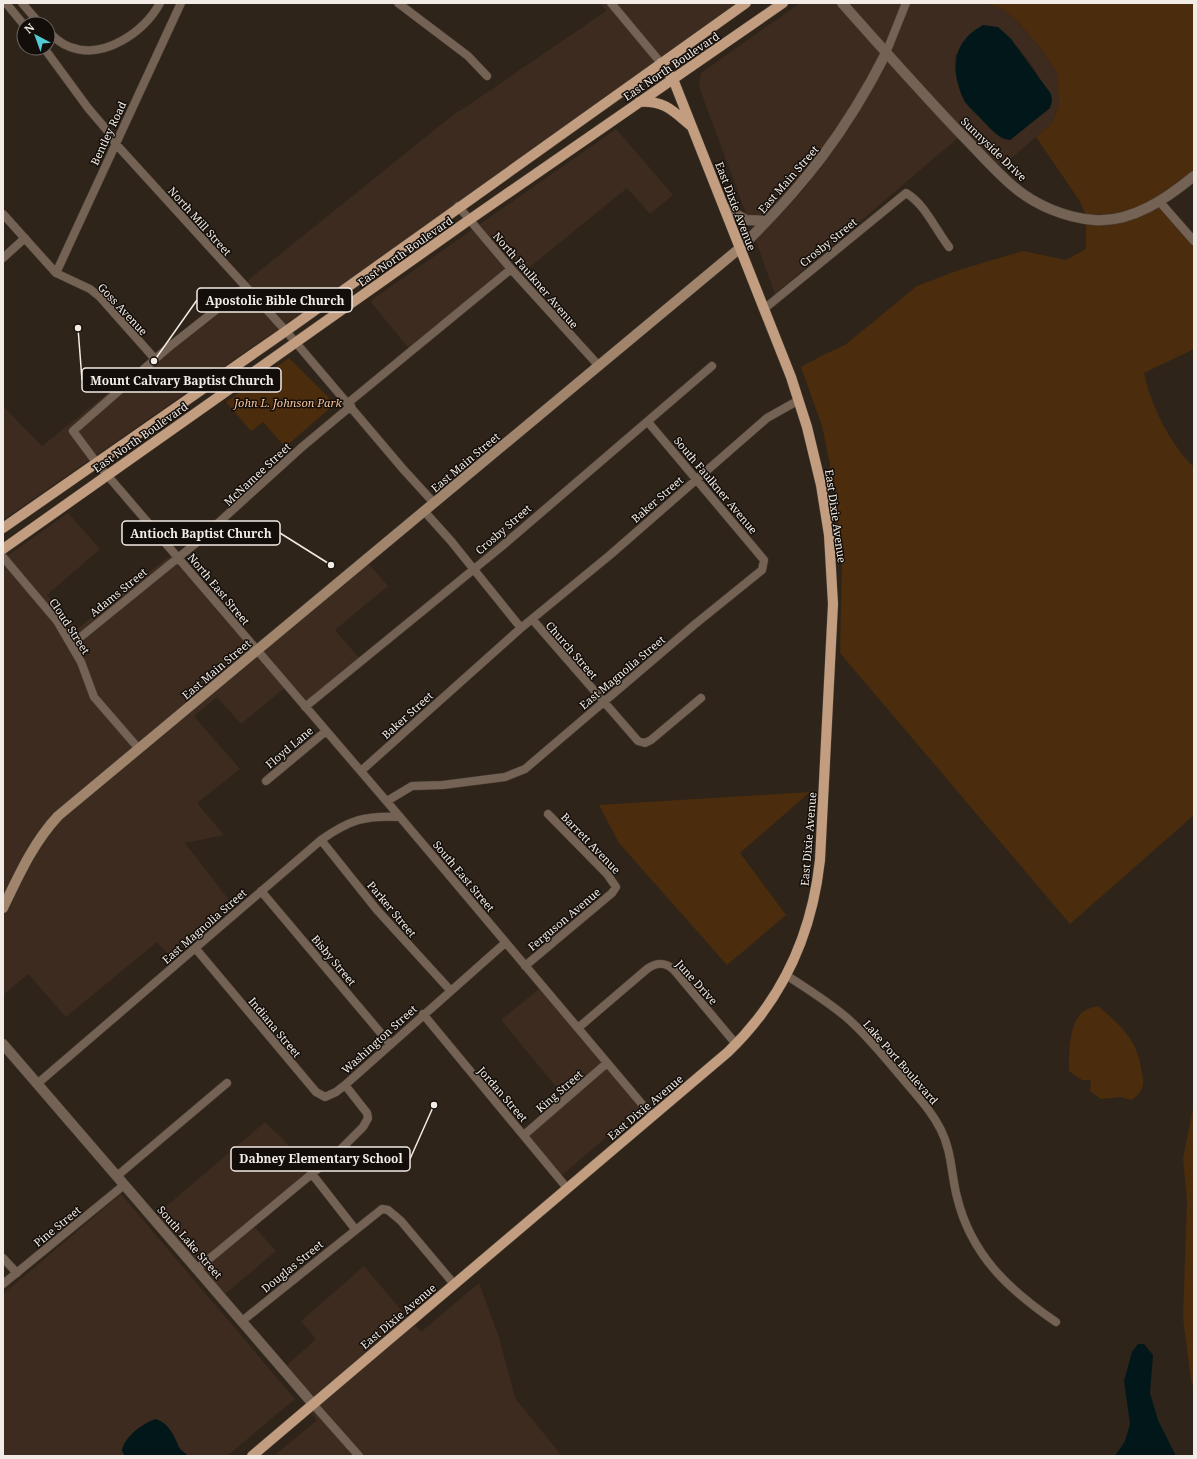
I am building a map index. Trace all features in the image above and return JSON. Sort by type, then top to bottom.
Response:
[{"type":"main road","name":"East North Boulevard","points":[[3,528],[286,331],[458,206],[746,3]]},
{"type":"main road","name":"East North Boulevard","points":[[3,549],[469,220],[783,3]]},
{"type":"main road","name":"East Dixie Avenue","points":[[252,1456],[736,1044],[763,1012],[786,975],[806,928],[818,880],[832,625],[832,577],[826,515],[815,456],[799,400],[673,79],[661,63]]},
{"type":"main road","points":[[639,102],[653,101],[663,104],[692,126]]},
{"type":"main road","name":"East Main Street","points":[[3,908],[32,850],[44,832],[58,816],[740,248]]},
{"type":"street","points":[[6,3],[17,16]]},
{"type":"street","points":[[22,3],[33,16]]},
{"type":"street","points":[[56,38],[72,48],[90,50],[113,45],[133,34],[154,13],[160,3]]},
{"type":"street","name":"Bentley Road","points":[[56,273],[181,3]]},
{"type":"street","points":[[398,3],[468,56],[487,76]]},
{"type":"street","points":[[611,3],[661,63]]},
{"type":"street","name":"Sunnyside Drive","points":[[842,3],[904,74],[1014,187],[1033,200],[1052,210],[1076,218],[1110,220],[1133,214],[1159,201],[1194,176]]},
{"type":"street","name":"East Main Street","points":[[740,248],[800,187],[832,146],[855,110],[886,53],[906,3]]},
{"type":"street","name":"North Mill Street","points":[[50,56],[88,108],[112,135],[115,143],[286,331],[403,469],[434,503]]},
{"type":"street","name":"Crosby Street","points":[[764,308],[906,193],[912,196],[921,206],[949,247]]},
{"type":"street","points":[[1159,201],[1194,242]]},
{"type":"street","name":"North Faulkner Avenue","points":[[458,206],[511,269],[599,366]]},
{"type":"street","points":[[724,207],[746,220],[768,221]]},
{"type":"street","name":"Goss Avenue","points":[[3,214],[56,273],[90,289],[155,359]]},
{"type":"street","points":[[3,258],[25,238]]},
{"type":"street","name":"McNamee Street","points":[[178,558],[252,494],[350,405],[511,269]]},
{"type":"street","points":[[155,359],[245,287]]},
{"type":"street","name":"North East Street","points":[[155,359],[73,431],[96,462],[258,650]]},
{"type":"street","name":"Crosby Street","points":[[305,707],[473,569],[648,422],[712,366]]},
{"type":"street","name":"Baker Street","points":[[532,619],[697,480],[767,418],[799,400]]},
{"type":"street","name":"South Faulkner Avenue","points":[[648,422],[764,560],[764,564]]},
{"type":"street","points":[[424,511],[521,628]]},
{"type":"street","name":"Cloud Street","points":[[3,557],[44,604],[72,644],[94,697],[138,749]]},
{"type":"street","name":"Adams Street","points":[[72,644],[178,558]]},
{"type":"street","name":"East Magnolia Street","points":[[387,801],[412,786],[443,785],[505,777],[525,769],[762,570],[764,564]]},
{"type":"street","name":"Church Street","points":[[521,628],[532,619],[638,741],[645,743],[659,734],[701,698]]},
{"type":"street","name":"Baker Street","points":[[361,771],[521,628]]},
{"type":"street","name":"South East Street","points":[[258,650],[652,1116]]},
{"type":"street","name":"Floyd Lane","points":[[266,780],[326,731]]},
{"type":"street","name":"Barrett Avenue","points":[[548,814],[607,874],[616,887]]},
{"type":"street","name":"East Magnolia Street","points":[[37,1084],[261,891],[321,840],[340,826],[356,819],[379,816],[400,817]]},
{"type":"street","name":"Parker Street","points":[[321,840],[399,936],[450,990]]},
{"type":"street","name":"Ferguson Avenue","points":[[525,966],[591,912],[616,887]]},
{"type":"street","name":"Bisby Street","points":[[261,891],[390,1044]]},
{"type":"street","name":"Washington Street","points":[[198,1270],[312,1174],[350,1140],[367,1122],[367,1113],[345,1084],[505,943]]},
{"type":"street","name":"Indiana Street","points":[[196,948],[316,1092],[328,1097],[345,1084]]},
{"type":"street","name":"June Drive","points":[[578,1028],[647,969],[653,965],[665,964],[674,970],[736,1044]]},
{"type":"street","name":"Lake Port Boulevard","points":[[786,975],[831,1004],[846,1017],[865,1035],[934,1115],[947,1143],[957,1199],[963,1220],[975,1245],[1008,1285],[1056,1322]]},
{"type":"street","name":"Jordan Street","points":[[423,1014],[567,1188]]},
{"type":"street","name":"South Lake Street","points":[[3,1044],[359,1456]]},
{"type":"street","name":"King Street","points":[[524,1135],[607,1063]]},
{"type":"street","points":[[117,1176],[227,1083]]},
{"type":"street","points":[[312,1174],[355,1229],[382,1209],[388,1210],[401,1221],[454,1284]]},
{"type":"street","name":"Pine Street","points":[[3,1284],[124,1185]]},
{"type":"street","name":"Douglas Street","points":[[242,1321],[355,1229]]},
{"type":"street","points":[[3,1258],[17,1273]]},
{"type":"shaded area","points":[[600,3],[739,3],[353,277],[3,520],[3,406],[42,446],[458,111],[606,11]]},
{"type":"shaded area","points":[[800,3],[837,3],[881,53],[852,107],[817,158],[765,217],[747,216],[699,87],[701,73]]},
{"type":"shaded area","points":[[847,3],[985,3],[1004,10],[1018,22],[1038,45],[1057,72],[1059,104],[1052,123],[1000,168],[907,72]],"holes":[[[998,27],[1011,39],[1032,65],[1038,76],[1050,108],[1010,140],[1002,139],[966,103],[956,76],[955,55]]]},
{"type":"shaded area","points":[[983,25],[998,27],[1011,39],[1051,94],[1052,101],[1050,108],[1010,140],[995,133],[970,108],[963,99],[958,84],[956,66],[959,50],[968,36]]},
{"type":"shaded area","points":[[887,60],[959,137],[775,294],[755,239],[769,225],[772,225],[772,223],[803,190],[824,163],[859,112]]},
{"type":"shaded area","points":[[616,129],[673,195],[650,214],[627,188],[519,276],[508,265],[410,350],[370,301]]},
{"type":"shaded area","points":[[68,513],[100,549],[47,595],[77,629],[171,555],[254,647],[56,813],[41,829],[29,847],[3,898],[3,559]]},
{"type":"shaded area","points":[[368,563],[388,586],[335,630],[360,659],[304,706],[287,686],[241,724],[217,697],[194,716],[240,769],[197,803],[224,835],[185,843],[229,900],[169,955],[157,942],[66,1017],[28,974],[3,995],[3,917],[36,852],[47,835],[61,819]]},
{"type":"shaded area","points":[[539,989],[642,1107],[562,1175],[526,1134],[565,1098],[501,1020]]},
{"type":"shaded area","points":[[265,1122],[312,1171],[250,1222],[276,1251],[224,1295],[156,1215]]},
{"type":"shaded area","points":[[121,1194],[295,1399],[227,1456],[3,1456],[3,1294]]},
{"type":"shaded area","points":[[364,1266],[408,1318],[313,1399],[286,1366],[316,1339],[301,1321]]},
{"type":"shaded area","points":[[479,1283],[499,1337],[515,1398],[562,1456],[274,1456],[317,1420],[310,1412],[414,1324],[421,1332]]},
{"type":"shaded area","points":[[1138,1344],[1144,1344],[1153,1355],[1150,1393],[1158,1420],[1176,1456],[1115,1456],[1125,1441],[1130,1424],[1124,1381],[1132,1352]]},
{"type":"shaded area","points":[[156,1419],[168,1427],[180,1448],[188,1456],[125,1456],[122,1451],[123,1446],[130,1436],[146,1423]]},
{"type":"green space","points":[[985,3],[1194,3],[1194,171],[1156,198],[1132,209],[1103,215],[1086,215],[1079,200],[1036,137],[1052,123],[1059,104],[1057,72],[1038,45],[1018,22],[1004,10]]},
{"type":"green space","points":[[1164,203],[1194,240],[1194,349],[1144,373],[1156,411],[1177,448],[1194,467],[1194,815],[1070,924],[840,653],[842,561],[834,484],[822,426],[801,367],[845,345],[917,286],[959,270],[1023,251],[1066,260],[1086,249],[1086,223]]},
{"type":"green space","name":"John L. Johnson Park","points":[[289,358],[335,404],[285,447],[263,422],[251,431],[226,402]]},
{"type":"green space","points":[[810,792],[740,853],[786,915],[727,965],[619,843],[599,805]]},
{"type":"green space","points":[[1098,1006],[1120,1026],[1136,1049],[1143,1078],[1143,1086],[1140,1092],[1132,1100],[1121,1097],[1101,1099],[1090,1091],[1091,1080],[1082,1080],[1069,1071],[1071,1038],[1076,1021],[1086,1010]]},
{"type":"green space","points":[[1194,1104],[1194,1390],[1191,1380],[1183,1318],[1187,1201],[1183,1159]]},
{"type":"place","name":"Mount Calvary Baptist Church","points":[[78,328]]},
{"type":"place","name":"Apostolic Bible Church","points":[[154,361]]},
{"type":"place","name":"Antioch Baptist Church","points":[[331,565]]},
{"type":"place","name":"Dabney Elementary School","points":[[434,1105]]}]
